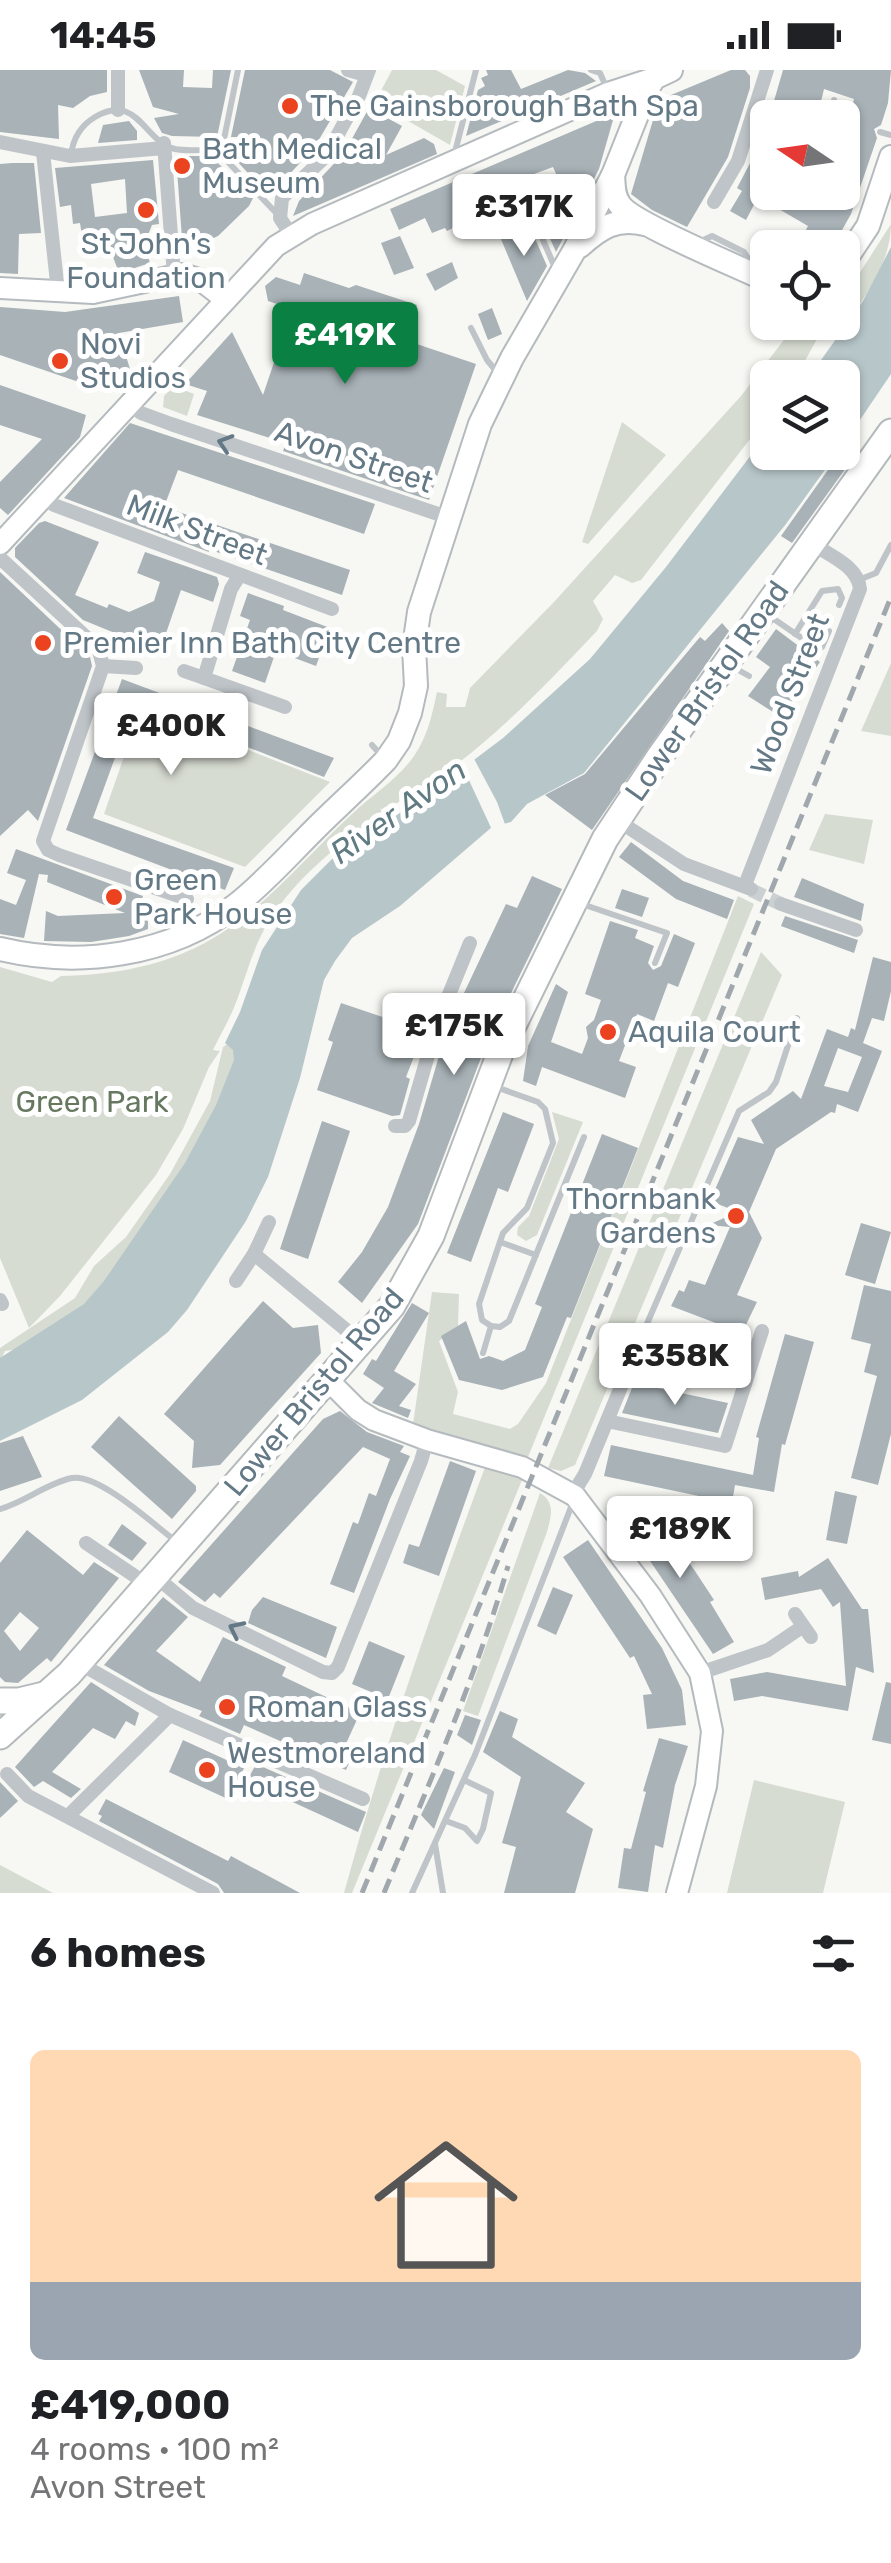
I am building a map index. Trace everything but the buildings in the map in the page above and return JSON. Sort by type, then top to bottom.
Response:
[{"type":"highway","name":"Lower Bristol Road","points":[[0,1736],[79,1663],[392,1306],[431,1236],[487,1084],[573,901],[617,820],[891,432]]},
{"type":"highway","points":[[0,1701],[48,1694]]},
{"type":"main road","points":[[0,950],[51,957],[113,956],[161,944],[207,924],[271,873],[379,752],[399,741],[416,686],[414,647],[418,612],[480,424],[502,376],[568,262],[613,175],[628,133],[662,74]]},
{"type":"main road","points":[[868,226],[891,157]]},
{"type":"main road","points":[[613,175],[619,204],[648,225]]},
{"type":"main road","points":[[860,238],[891,190]]},
{"type":"main road","points":[[568,262],[607,225],[628,221],[648,225],[750,273]]},
{"type":"street","points":[[118,70],[118,110]]},
{"type":"street","points":[[286,227],[282,198],[326,156],[359,96],[367,73],[348,70]]},
{"type":"street","points":[[714,202],[738,161],[767,70]]},
{"type":"street","points":[[3,536],[45,498],[263,258],[286,227],[662,74]]},
{"type":"street","points":[[600,97],[622,108],[628,133]]},
{"type":"street","points":[[0,142],[70,156],[164,146],[174,274]]},
{"type":"street","points":[[44,152],[58,292]]},
{"type":"street","points":[[0,288],[93,292],[174,274],[199,279],[225,300]]},
{"type":"street","name":"Avon Street","points":[[129,404],[171,424],[450,518]]},
{"type":"street","name":"Milk Street","points":[[45,498],[54,505],[332,609]]},
{"type":"street","points":[[811,543],[859,579]]},
{"type":"street","points":[[0,558],[87,638],[104,666],[42,840],[48,850],[167,901],[187,899]]},
{"type":"street","points":[[204,678],[231,589],[239,576]]},
{"type":"street","name":"Wood Street","points":[[617,820],[684,864],[748,888],[860,589],[859,579]]},
{"type":"street","points":[[104,666],[136,668]]},
{"type":"street","points":[[184,671],[285,707]]},
{"type":"street","points":[[781,904],[856,930]]},
{"type":"street","points":[[395,1126],[405,1126],[409,1121],[437,1024],[470,944]]},
{"type":"street","points":[[390,1003],[437,1024]]},
{"type":"street","points":[[236,1281],[270,1222]]},
{"type":"street","points":[[254,1254],[362,1343]]},
{"type":"street","points":[[607,1421],[725,1446],[762,1331]]},
{"type":"street","points":[[574,1496],[633,1358]]},
{"type":"street","points":[[328,1380],[374,1420],[522,1468],[574,1496],[650,1595],[700,1673],[708,1704],[711,1755],[677,1893]]},
{"type":"street","points":[[86,1543],[193,1608],[332,1673],[338,1667],[427,1440]]},
{"type":"street","points":[[700,1673],[768,1650],[802,1626]]},
{"type":"street","points":[[79,1663],[170,1715],[363,1799]]},
{"type":"street","points":[[68,1816],[170,1715]]},
{"type":"street","points":[[8,1774],[28,1796],[213,1893]]},
{"type":"lane","points":[[238,70],[222,149],[228,162],[286,227]]},
{"type":"lane","points":[[460,159],[456,148],[476,70]]},
{"type":"lane","points":[[591,70],[600,73],[600,97]]},
{"type":"lane","points":[[70,156],[76,134],[86,123],[118,110],[139,118],[164,146],[182,150],[222,149]]},
{"type":"lane","points":[[880,132],[891,136]]},
{"type":"lane","points":[[522,221],[533,216],[553,263],[568,262]]},
{"type":"lane","points":[[472,328],[486,360],[502,376]]},
{"type":"lane","points":[[859,579],[876,572],[891,545]]},
{"type":"lane","points":[[794,634],[826,588],[841,592],[840,605]]},
{"type":"lane","points":[[762,612],[815,652],[822,648],[829,631]]},
{"type":"lane","points":[[726,663],[749,676]]},
{"type":"lane","points":[[573,901],[666,933],[655,963]]},
{"type":"lane","points":[[633,1358],[739,1111],[769,1092],[776,1082],[797,1018]]},
{"type":"lane","points":[[487,1084],[538,1102],[545,1109],[553,1132],[553,1143],[531,1200],[503,1232],[479,1304],[482,1320],[492,1326],[500,1327],[509,1321],[584,1137]]},
{"type":"lane","points":[[500,1242],[536,1255]]},
{"type":"lane","points":[[483,1354],[492,1326]]},
{"type":"lane","points":[[0,1509],[61,1482],[80,1478],[116,1496],[182,1546]]},
{"type":"lane","points":[[412,1893],[464,1780],[574,1496]]},
{"type":"lane","points":[[445,1821],[465,1828],[476,1841],[483,1829],[492,1794],[464,1780]]},
{"type":"lane","points":[[435,1842],[443,1893]]},
{"type":"green space","points":[[392,70],[436,70],[465,86],[450,145],[375,102]]},
{"type":"green space","points":[[891,224],[886,255],[860,305],[860,272]]},
{"type":"green space","points":[[784,340],[816,340],[805,360],[769,360]]},
{"type":"green space","name":"Green Park","points":[[750,384],[750,439],[641,580],[632,583],[615,575],[593,601],[603,619],[597,631],[484,742],[421,789],[383,811],[380,807],[382,813],[320,862],[280,904],[259,940],[235,1006],[213,1050],[220,1051],[156,1175],[60,1296],[29,1328],[0,1258],[0,967],[52,982],[61,976],[130,969],[195,948],[239,921],[408,764],[426,734],[437,692],[447,694],[446,707],[465,707],[470,688],[554,602]]},
{"type":"green space","points":[[174,386],[194,394],[187,416],[163,407],[164,396]]},
{"type":"green space","points":[[622,422],[666,455],[588,544],[582,542]]},
{"type":"green space","points":[[891,663],[891,736],[861,731]]},
{"type":"green space","points":[[141,708],[330,782],[245,867],[104,814]]},
{"type":"green space","points":[[825,814],[873,820],[864,864],[809,850]]},
{"type":"green space","points":[[738,896],[754,904],[528,1457],[501,1455],[412,1431],[432,1292],[459,1294],[458,1327],[439,1341],[458,1392],[453,1414],[510,1429],[518,1424],[546,1383]]},
{"type":"green space","points":[[761,952],[782,975],[575,1465],[561,1471],[548,1468]]},
{"type":"green space","points":[[232,1041],[241,1051],[224,1102],[115,1281],[25,1348],[5,1351],[0,1362],[0,1348],[75,1298],[94,1266],[126,1237],[170,1174],[210,1101],[223,1047]]},
{"type":"green space","points":[[552,1112],[583,1122],[537,1235],[526,1241],[517,1235],[518,1227],[529,1216],[559,1139]]},
{"type":"green space","points":[[487,1462],[522,1480],[352,1893],[344,1893],[411,1676]]},
{"type":"green space","points":[[540,1493],[550,1506],[547,1532],[478,1716],[463,1711]]},
{"type":"green space","points":[[754,1780],[845,1802],[823,1893],[727,1893]]},
{"type":"green space","points":[[0,1865],[53,1893],[0,1893]]},
{"type":"shaded area","points":[[891,247],[891,374],[860,420],[860,360],[821,360],[835,340],[860,340],[863,301]]},
{"type":"shaded area","points":[[750,456],[750,470],[825,470],[786,524],[584,773],[527,804],[511,822],[492,827],[400,906],[352,938],[324,980],[300,1078],[268,1177],[246,1221],[187,1310],[168,1332],[82,1400],[0,1441],[0,1358],[84,1304],[185,1163],[216,1105],[234,1060],[233,1050],[225,1043],[262,950],[301,890],[335,856],[430,793],[503,738],[590,659]]},
{"type":"pier","points":[[472,755],[506,827],[493,832],[461,763]]},
{"type":"tunnel","points":[[751,890],[781,904]]},
{"type":"railway","points":[[362,1893],[891,597]]},
{"type":"railway","points":[[384,1893],[466,1690],[508,1566]]},
{"type":"place","name":"The Gainsborough Bath Spa","points":[[290,106]]},
{"type":"place","name":"Bath Medical Museum","points":[[182,166]]},
{"type":"place","name":"St John's Foundation","points":[[146,210]]},
{"type":"place","name":"Novi Studios","points":[[60,361]]},
{"type":"place","name":"Premier Inn Bath City Centre","points":[[43,643]]},
{"type":"place","name":"Green Park House","points":[[114,897]]},
{"type":"place","name":"Aquila Court","points":[[608,1032]]},
{"type":"place","name":"Thornbank Gardens","points":[[736,1216]]},
{"type":"place","name":"Roman Glass","points":[[227,1707]]},
{"type":"place","name":"Westmoreland House","points":[[207,1770]]},
{"type":"water label","name":"River Avon","points":[[398,811]]}]
